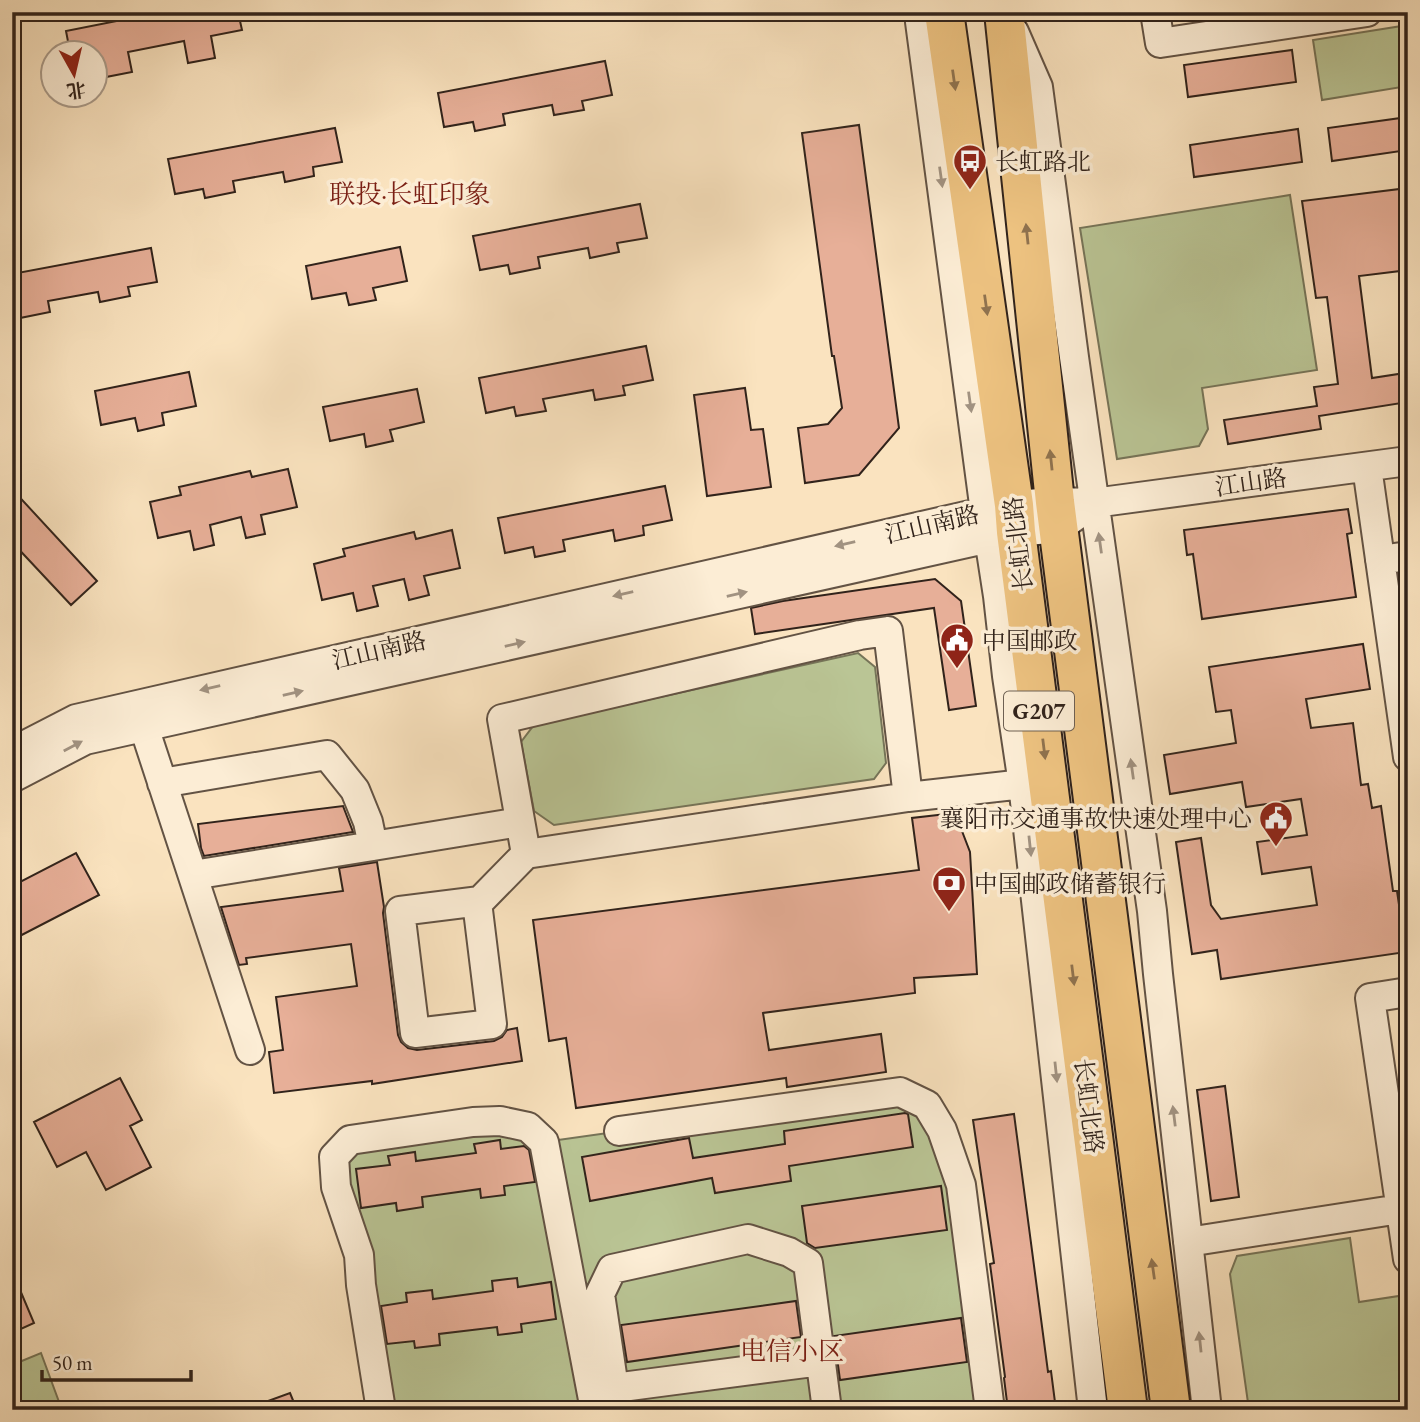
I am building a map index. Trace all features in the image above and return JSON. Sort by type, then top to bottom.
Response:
[{"type":"highway","name":"长虹北路","points":[[944,12],[1001,522],[1128,1410]]},
{"type":"highway","name":"长虹北路","points":[[1004,12],[1057,515],[1171,1410]]},
{"type":"street","points":[[922,12],[920,22],[1001,522],[998,596],[1023,784],[1093,1410]]},
{"type":"street","points":[[1004,12],[1038,87],[1152,911],[1208,1410]]},
{"type":"street","points":[[1155,12],[1160,43],[1367,12]]},
{"type":"street","name":"江山路","points":[[1094,503],[1408,461]]},
{"type":"street","points":[[1367,467],[1394,558],[1408,757]]},
{"type":"street","name":"江山南路","points":[[12,752],[76,719],[1001,522],[1057,515],[1094,503]]},
{"type":"street","name":"江山南路","points":[[12,778],[85,740],[1001,522]]},
{"type":"street","points":[[526,854],[502,719],[847,638],[888,631],[908,797]]},
{"type":"street","points":[[144,727],[250,1050]]},
{"type":"street","points":[[162,783],[327,755],[355,790],[368,822],[373,846]]},
{"type":"street","points":[[477,902],[492,1024],[415,1033],[400,911],[480,901],[526,854],[908,797],[1023,784]]},
{"type":"street","points":[[193,876],[520,822]]},
{"type":"street","points":[[1408,992],[1370,998],[1408,1259]]},
{"type":"street","points":[[619,1131],[900,1092],[927,1105],[942,1130],[961,1185],[990,1410]]},
{"type":"street","points":[[381,1410],[361,1285],[359,1255],[336,1187],[334,1157],[350,1140],[473,1122],[500,1121],[528,1127],[544,1142],[595,1410]]},
{"type":"street","points":[[1188,1242],[1400,1209]]},
{"type":"street","points":[[821,1361],[616,1399],[600,1294],[612,1269],[748,1239],[789,1252],[807,1263],[821,1361],[827,1410]]},
{"type":"green space","points":[[1408,25],[1408,86],[1322,100],[1313,40]]},
{"type":"green space","points":[[1290,195],[1317,370],[1202,388],[1208,429],[1199,446],[1117,459],[1080,228]]},
{"type":"green space","points":[[858,653],[875,667],[886,763],[874,779],[554,825],[534,811],[521,742],[534,725]]},
{"type":"green space","points":[[900,1092],[942,1130],[990,1410],[381,1410],[336,1187],[350,1140],[473,1122],[544,1142]]},
{"type":"green space","points":[[1350,1238],[1359,1302],[1399,1296],[1408,1345],[1408,1410],[1249,1410],[1230,1274],[1237,1256]]},
{"type":"green space","points":[[41,1353],[62,1410],[12,1410],[12,1365]]},
{"type":"building","points":[[162,12],[238,12],[242,30],[211,36],[215,58],[188,63],[184,41],[128,52],[132,72],[108,77],[108,38],[67,38],[66,31]]},
{"type":"building","points":[[1292,50],[1296,82],[1188,97],[1184,65]]},
{"type":"building","points":[[605,61],[612,95],[582,101],[584,110],[554,115],[552,105],[503,114],[505,125],[475,131],[473,122],[444,127],[438,93]]},
{"type":"building","points":[[1408,117],[1408,150],[1332,161],[1328,128]]},
{"type":"building","points":[[859,125],[899,428],[859,475],[805,483],[798,428],[828,424],[842,408],[832,356],[802,133]]},
{"type":"building","points":[[335,128],[342,162],[313,167],[314,176],[285,182],[283,172],[233,181],[235,192],[205,198],[203,189],[175,194],[168,159]]},
{"type":"building","points":[[1298,129],[1302,162],[1194,177],[1190,145]]},
{"type":"building","points":[[1408,188],[1408,270],[1359,276],[1372,378],[1405,373],[1408,402],[1319,416],[1321,429],[1228,444],[1224,420],[1317,406],[1314,387],[1338,384],[1327,297],[1316,298],[1302,201]]},
{"type":"building","points":[[640,204],[647,238],[617,243],[619,252],[590,258],[588,248],[538,257],[540,268],[510,274],[508,265],[480,270],[473,236]]},
{"type":"building","points":[[400,247],[407,281],[373,288],[376,300],[349,305],[346,293],[312,299],[306,266]]},
{"type":"building","points":[[151,248],[157,282],[128,287],[130,296],[100,302],[98,292],[48,301],[50,312],[20,318],[18,309],[12,310],[12,274]]},
{"type":"building","points":[[646,346],[653,380],[623,386],[625,395],[595,400],[593,390],[543,399],[546,411],[516,416],[514,407],[486,413],[479,378]]},
{"type":"building","points":[[189,372],[196,406],[162,413],[164,425],[138,431],[135,418],[101,425],[95,391]]},
{"type":"building","points":[[745,388],[751,430],[763,429],[771,487],[707,496],[694,395]]},
{"type":"building","points":[[417,389],[424,422],[390,430],[393,441],[366,447],[364,434],[330,441],[323,407]]},
{"type":"building","points":[[288,469],[297,507],[261,515],[265,534],[246,538],[241,517],[210,525],[214,545],[194,550],[190,531],[158,538],[150,502],[181,495],[179,487],[250,471],[252,477]]},
{"type":"building","points":[[665,486],[672,520],[643,526],[644,535],[615,541],[613,530],[563,540],[565,551],[535,557],[533,547],[505,553],[498,518]]},
{"type":"building","points":[[12,489],[97,581],[71,605],[12,542]]},
{"type":"building","points":[[1348,509],[1352,533],[1347,534],[1356,597],[1202,619],[1193,554],[1187,555],[1184,530]]},
{"type":"building","points":[[452,530],[460,568],[424,576],[429,595],[409,600],[404,579],[373,586],[378,606],[357,611],[353,593],[322,600],[314,564],[345,556],[343,549],[414,532],[416,539]]},
{"type":"building","name":"中国邮政","points":[[935,579],[961,601],[976,706],[949,710],[934,608],[755,634],[751,608]]},
{"type":"building","points":[[1363,644],[1370,689],[1306,699],[1311,728],[1353,723],[1361,785],[1368,784],[1372,808],[1381,806],[1393,891],[1397,891],[1406,952],[1221,979],[1217,950],[1192,954],[1176,842],[1201,838],[1211,905],[1221,919],[1317,905],[1311,867],[1262,874],[1257,842],[1307,835],[1301,799],[1246,807],[1242,782],[1170,794],[1164,755],[1236,743],[1231,710],[1216,712],[1209,667]]},
{"type":"building","points":[[343,806],[353,832],[204,856],[201,848],[198,824]]},
{"type":"building","points":[[955,813],[970,852],[977,974],[914,978],[915,993],[763,1013],[769,1050],[881,1034],[886,1072],[787,1087],[786,1078],[576,1108],[566,1038],[549,1041],[533,920],[919,870],[912,818]]},
{"type":"building","points":[[76,853],[99,895],[12,940],[12,886]]},
{"type":"building","points":[[377,862],[401,1042],[408,1048],[417,1050],[494,1041],[502,1037],[507,1030],[517,1028],[522,1061],[372,1084],[372,1081],[274,1093],[269,1052],[283,1050],[276,997],[357,986],[351,944],[246,958],[247,964],[239,965],[221,907],[343,891],[339,868]]},
{"type":"building","points":[[120,1078],[142,1120],[130,1126],[151,1167],[106,1190],[86,1152],[57,1167],[34,1122]]},
{"type":"building","points":[[1225,1086],[1239,1197],[1211,1201],[1197,1090]]},
{"type":"building","points":[[908,1114],[913,1147],[789,1166],[791,1181],[715,1193],[712,1178],[590,1201],[582,1157],[689,1138],[693,1158],[785,1144],[784,1131]]},
{"type":"building","points":[[1014,1114],[1048,1372],[1051,1371],[1056,1410],[1008,1410],[990,1264],[994,1263],[973,1120]]},
{"type":"building","points":[[500,1140],[501,1149],[524,1146],[529,1150],[535,1182],[504,1186],[505,1195],[481,1198],[480,1189],[422,1197],[423,1207],[397,1211],[396,1203],[361,1208],[356,1169],[390,1165],[388,1156],[415,1152],[416,1161],[476,1153],[474,1144]]},
{"type":"building","points":[[941,1186],[947,1230],[815,1248],[807,1243],[802,1206]]},
{"type":"building","points":[[12,1271],[34,1323],[12,1333]]},
{"type":"building","points":[[517,1278],[518,1287],[551,1282],[556,1319],[521,1324],[522,1332],[498,1335],[497,1327],[439,1334],[440,1345],[415,1348],[414,1341],[387,1344],[381,1306],[407,1302],[406,1293],[432,1290],[433,1299],[493,1291],[492,1281]]},
{"type":"building","points":[[796,1301],[801,1337],[627,1362],[621,1325]]},
{"type":"building","points":[[961,1318],[967,1362],[840,1380],[834,1336]]},
{"type":"building","points":[[290,1393],[297,1410],[249,1410],[249,1408]]},
{"type":"place","name":"长虹路北","points":[[970,191]]},
{"type":"place","name":"中国邮政","points":[[957,670]]},
{"type":"place","name":"襄阳市交通事故快速处理中心","points":[[1276,848]]},
{"type":"place","name":"中国邮政储蓄银行","points":[[949,913]]},
{"type":"district","name":"联投·长虹印象","points":[[410,194]]},
{"type":"district","name":"电信小区","points":[[792,1351]]}]
